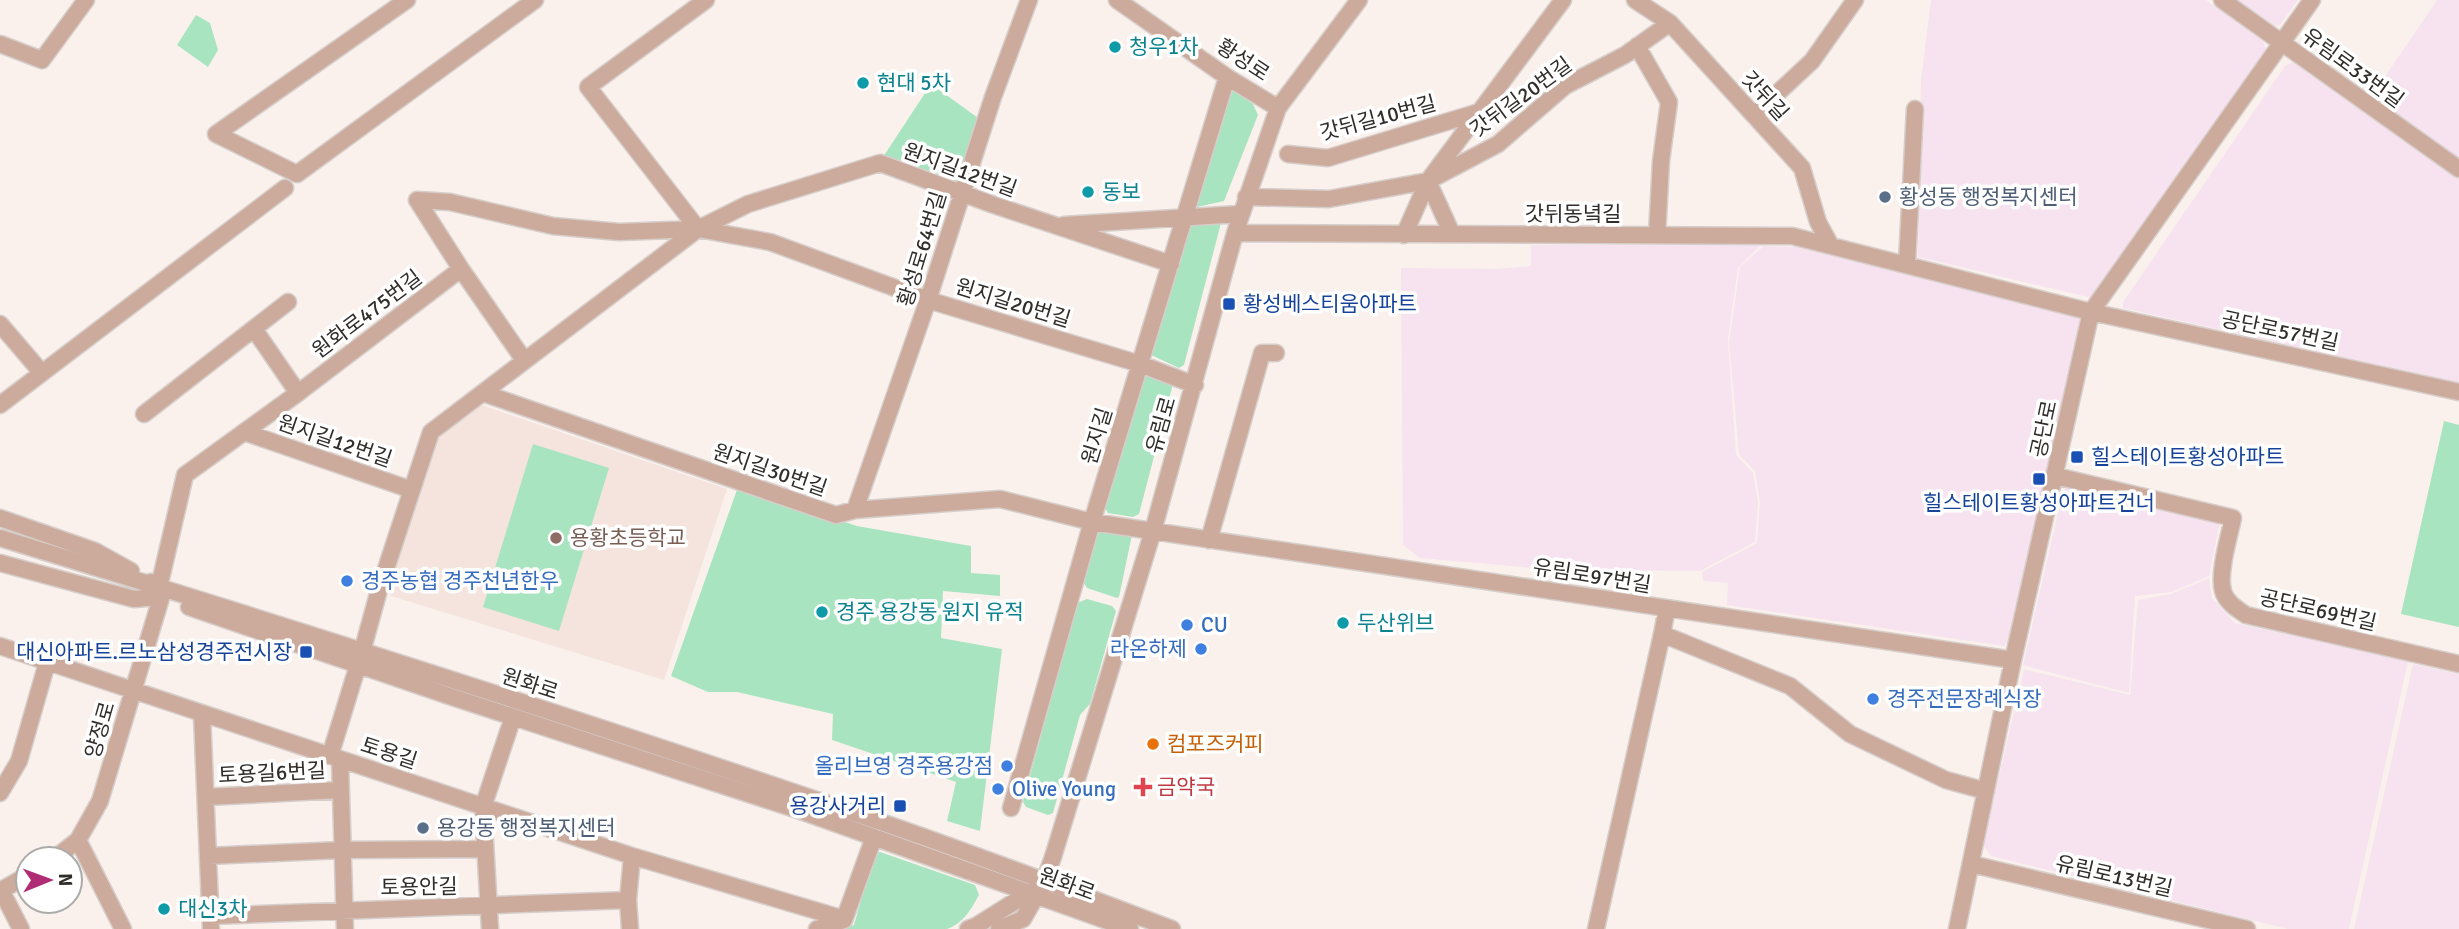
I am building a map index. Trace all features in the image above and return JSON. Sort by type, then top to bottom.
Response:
[{"type":"street","points":[[0,44],[42,61],[86,0]]},
{"type":"street","points":[[407,0],[216,134],[297,174],[528,2]]},
{"type":"street","points":[[698,229],[588,87],[706,0]]},
{"type":"street","name":"황성로64번길","points":[[855,510],[928,300],[993,97],[1029,0]]},
{"type":"street","name":"황성로","points":[[1116,0],[1137,5],[1227,76],[1278,107]]},
{"type":"street","name":"유림로","points":[[999,929],[1023,919],[1036,890],[1153,531],[1240,214],[1278,107],[1359,0]]},
{"type":"street","points":[[1404,235],[1428,181],[1563,0]]},
{"type":"street","points":[[1754,115],[1812,61],[1855,0]]},
{"type":"street","name":"유림로33번길","points":[[2222,0],[2459,169]]},
{"type":"street","name":"공단로","points":[[1957,929],[2013,660],[2091,312],[2312,0]]},
{"type":"street","name":"갓뒤길","points":[[1648,3],[1670,23],[1802,168],[1818,222],[1830,244]]},
{"type":"street","name":"갓뒤길20번길","points":[[1246,197],[1329,199],[1428,181],[1498,144],[1565,86],[1637,46],[1670,23]]},
{"type":"street","points":[[1637,46],[1669,103],[1661,160],[1657,235]]},
{"type":"street","name":"원지길","points":[[1011,808],[1092,522],[1227,76]]},
{"type":"street","points":[[1907,263],[1915,109]]},
{"type":"street","name":"갓뒤길10번길","points":[[1287,154],[1328,158],[1479,112]]},
{"type":"street","name":"원지길12번길","points":[[360,659],[379,590],[431,432],[698,229],[748,204],[880,163],[1055,226],[1171,264]]},
{"type":"street","points":[[1428,181],[1452,234]]},
{"type":"street","points":[[0,405],[285,188]]},
{"type":"street","name":"원지길12번길","points":[[524,360],[417,200],[450,202],[552,226],[619,232],[698,229]]},
{"type":"street","points":[[1055,226],[1240,214]]},
{"type":"street","name":"원지길20번길","points":[[698,229],[770,242],[928,300],[1140,364],[1195,385]]},
{"type":"street","name":"갓뒤동녘길","points":[[1235,233],[1792,236],[1907,263],[2091,312]]},
{"type":"street","name":"원화로475번길","points":[[160,594],[185,475],[298,393],[461,268]]},
{"type":"street","points":[[144,414],[288,302]]},
{"type":"street","name":"공단로57번길","points":[[2091,312],[2459,392]]},
{"type":"street","points":[[0,324],[42,373]]},
{"type":"street","points":[[254,329],[298,393]]},
{"type":"street","points":[[1209,540],[1262,353],[1276,353]]},
{"type":"street","name":"원지길30번길","points":[[483,393],[836,515],[855,510],[1000,499],[1092,522],[1153,531]]},
{"type":"street","name":"원지길12번길","points":[[244,432],[412,490]]},
{"type":"street","name":"공단로69번길","points":[[2056,476],[2233,518],[2223,573],[2223,592],[2232,606],[2246,615],[2459,664]]},
{"type":"street","points":[[0,518],[95,551],[160,594]]},
{"type":"street","name":"유림로97번길","points":[[1153,531],[1667,608],[1596,929]]},
{"type":"street","name":"원화로","points":[[0,538],[160,594],[360,659],[866,816],[1130,929]]},
{"type":"street","name":"원화로","points":[[0,547],[160,594]]},
{"type":"street","points":[[0,563],[134,599],[160,594]]},
{"type":"street","name":"양정로","points":[[72,845],[78,840],[100,801],[160,594]]},
{"type":"street","points":[[1667,608],[2013,660]]},
{"type":"street","points":[[1662,634],[1790,686],[1850,734],[1946,780],[1986,791]]},
{"type":"street","name":"토용길","points":[[0,646],[632,856],[844,919]]},
{"type":"street","points":[[345,929],[341,790],[335,758],[360,659]]},
{"type":"street","name":"원화로","points":[[360,659],[513,717],[1036,890]]},
{"type":"street","points":[[0,793],[19,761],[47,663]]},
{"type":"street","name":"토용길6번길","points":[[202,715],[211,923]]},
{"type":"street","name":"원화로","points":[[490,929],[484,807],[513,717]]},
{"type":"street","name":"토용길6번길","points":[[206,797],[341,790]]},
{"type":"street","points":[[817,929],[844,919],[874,837]]},
{"type":"street","points":[[78,840],[123,929]]},
{"type":"street","points":[[208,856],[342,850],[485,849]]},
{"type":"street","points":[[630,929],[628,900],[632,856]]},
{"type":"street","name":"유림로13번길","points":[[1971,864],[2248,929]]},
{"type":"street","points":[[968,929],[1036,890],[1172,929]]},
{"type":"street","points":[[1,891],[21,929]]},
{"type":"street","name":"토용안길","points":[[211,923],[344,910],[628,900]]},
{"type":"shaded area","points":[[1931,0],[2206,0],[2263,41],[2266,50],[2092,298],[1918,257],[1921,80]]},
{"type":"shaded area","points":[[2236,0],[2298,0],[2280,25],[2274,26]]},
{"type":"shaded area","points":[[2437,0],[2459,0],[2459,159],[2371,97]]},
{"type":"shaded area","points":[[2293,62],[2459,179],[2459,383],[2123,308],[2123,302],[2285,66]]},
{"type":"shaded area","points":[[1531,245],[1761,245],[1738,268],[1728,339],[1736,455],[1753,473],[1758,502],[1755,542],[1700,571],[1619,570],[1590,573],[1420,558],[1403,545],[1401,268],[1498,269],[1531,266]]},
{"type":"shaded area","points":[[1764,246],[1797,247],[2076,314],[2081,320],[2009,639],[2004,646],[1727,605],[1728,583],[1703,581],[1702,572],[1757,543],[1760,502],[1755,471],[1739,454],[1729,342],[1740,267]]},
{"type":"shaded area","name":"용황초등학교","points":[[479,404],[727,489],[664,680],[391,596],[385,586],[437,436]]},
{"type":"shaded area","points":[[2067,487],[2218,520],[2209,576],[2171,592],[2135,596],[2129,693],[2023,665],[2063,491]]},
{"type":"shaded area","points":[[2209,578],[2212,598],[2235,623],[2408,661],[2349,929],[2288,929],[1991,856],[1983,845],[2024,669],[2130,695],[2138,600],[2171,594]]},
{"type":"shaded area","points":[[2413,664],[2459,674],[2459,929],[2354,929]]},
{"type":"green space","points":[[196,15],[210,23],[218,50],[208,67],[177,45]]},
{"type":"green space","points":[[931,84],[981,120],[958,186],[883,157]]},
{"type":"green space","points":[[1232,87],[1253,104],[1258,115],[1224,201],[1197,207],[1193,201]]},
{"type":"green space","points":[[1188,220],[1221,223],[1184,365],[1179,368],[1149,354]]},
{"type":"green space","points":[[1145,370],[1174,380],[1139,514],[1133,517],[1108,513],[1104,506]]},
{"type":"green space","points":[[2444,421],[2459,425],[2459,627],[2401,614]]},
{"type":"green space","points":[[533,444],[609,468],[559,631],[483,607]]},
{"type":"green space","points":[[738,487],[857,526],[971,546],[971,573],[1000,575],[1000,596],[943,591],[941,638],[1002,649],[980,831],[947,821],[956,782],[832,740],[833,714],[737,692],[708,692],[671,676]]},
{"type":"green space","points":[[1133,530],[1119,597],[1087,588],[1082,580],[1096,531]]},
{"type":"green space","points":[[1087,599],[1112,606],[1116,611],[1090,704],[1080,715],[1053,813],[1048,815],[1026,807],[1023,802],[1077,603]]},
{"type":"green space","points":[[880,852],[975,885],[979,895],[962,919],[947,929],[843,929],[854,925],[874,853]]},
{"type":"place","name":"청우1차","points":[[1115,47]]},
{"type":"place","name":"현대 5차","points":[[863,83]]},
{"type":"place","name":"동보","points":[[1088,192]]},
{"type":"place","name":"황성동 행정복지센터","points":[[1885,197]]},
{"type":"place","name":"황성베스티움아파트","points":[[1229,304]]},
{"type":"place","name":"힐스테이트황성아파트","points":[[2077,457]]},
{"type":"place","name":"힐스테이트황성아파트건너","points":[[2039,479]]},
{"type":"place","name":"용황초등학교","points":[[556,538]]},
{"type":"place","name":"경주농협 경주천년한우","points":[[347,581]]},
{"type":"place","name":"경주 용강동 원지 유적","points":[[822,612]]},
{"type":"place","name":"두산위브","points":[[1343,623]]},
{"type":"place","name":"CU","points":[[1187,625]]},
{"type":"place","name":"라온하제","points":[[1201,649]]},
{"type":"place","name":"대신아파트.르노삼성경주전시장","points":[[306,652]]},
{"type":"place","name":"경주전문장례식장","points":[[1873,699]]},
{"type":"place","name":"컴포즈커피","points":[[1153,744]]},
{"type":"place","name":"올리브영 경주용강점","points":[[1007,766]]},
{"type":"place","name":"금약국","points":[[1143,787]]},
{"type":"place","name":"Olive Young","points":[[998,789]]},
{"type":"place","name":"용강사거리","points":[[900,806]]},
{"type":"place","name":"용강동 행정복지센터","points":[[423,828]]},
{"type":"place","name":"대신3차","points":[[164,909]]}]
